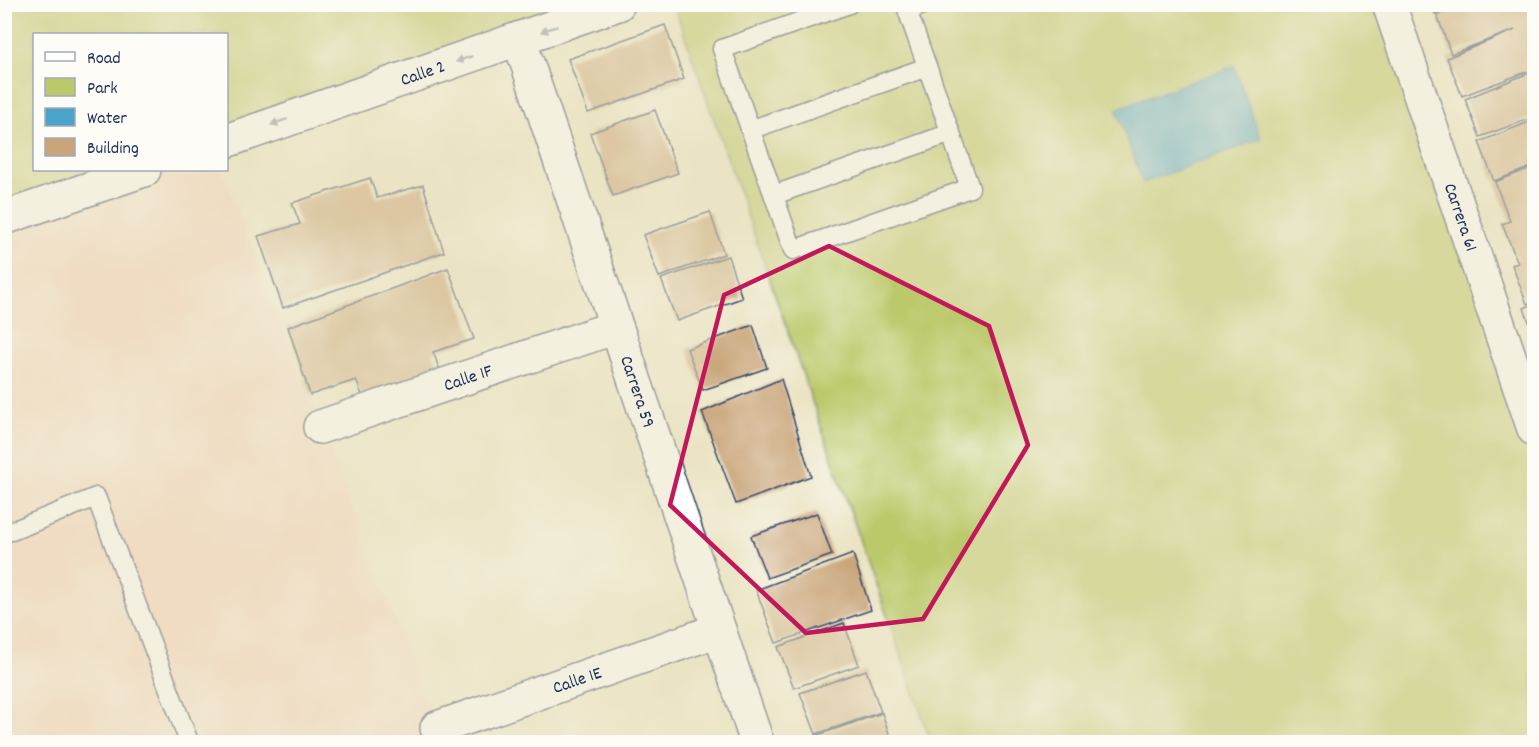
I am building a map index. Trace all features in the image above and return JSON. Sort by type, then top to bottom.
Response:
[{"type":"street","name":"Calle 2","points":[[228,140],[618,4]]},
{"type":"street","name":"Carrera 61","points":[[1389,4],[1534,429]]},
{"type":"street","name":"Carrera 59","points":[[519,39],[757,742]]},
{"type":"street","points":[[4,218],[141,171]]},
{"type":"street","name":"Calle 1F","points":[[321,427],[616,327]]},
{"type":"street","name":"Calle 1E","points":[[436,728],[719,630]]},
{"type":"lane","points":[[849,4],[722,49],[793,250],[970,188],[907,8],[925,4]]},
{"type":"lane","points":[[750,130],[927,67]]},
{"type":"lane","points":[[774,195],[951,133]]},
{"type":"lane","points":[[12,531],[96,497],[189,742]]},
{"type":"highlighted area","points":[[829,246],[989,326],[1028,445],[923,619],[806,633],[670,505],[724,295]]},
{"type":"shaded area","points":[[141,171],[222,171],[442,742],[5,742],[4,218]]},
{"type":"green space","points":[[4,5],[618,5],[228,141],[228,33],[33,33],[33,171],[141,171],[5,218]]},
{"type":"green space","points":[[674,5],[1389,5],[1534,429],[1534,742],[931,742]]},
{"type":"water","points":[[1234,66],[1261,139],[1143,183],[1116,109]]},
{"type":"building","points":[[1431,4],[1458,4],[1458,5],[1435,14]]},
{"type":"building","points":[[1463,4],[1529,4],[1534,20],[1532,23],[1534,69],[1462,96],[1447,58],[1515,30],[1451,54],[1437,15]]},
{"type":"building","points":[[665,25],[684,79],[588,113],[568,59]]},
{"type":"building","points":[[1534,71],[1534,117],[1480,137],[1465,99]]},
{"type":"building","points":[[655,110],[678,173],[613,196],[590,133]]},
{"type":"building","points":[[1534,120],[1534,166],[1494,181],[1479,142]]},
{"type":"building","points":[[1534,167],[1534,301],[1527,304],[1512,265],[1518,263],[1502,224],[1510,221],[1495,182]]},
{"type":"building","points":[[370,178],[377,198],[423,185],[444,252],[283,308],[258,236],[300,224],[292,203]]},
{"type":"building","points":[[710,212],[724,254],[659,277],[643,235]]},
{"type":"building","points":[[728,256],[742,298],[677,321],[661,279]]},
{"type":"building","points":[[448,268],[474,339],[433,352],[441,373],[364,400],[356,380],[310,395],[288,327]]},
{"type":"building","points":[[1534,304],[1534,336],[1524,308]]},
{"type":"building","points":[[753,325],[767,368],[703,390],[687,349]]},
{"type":"building","points":[[781,379],[811,476],[736,504],[702,412]]},
{"type":"building","points":[[817,513],[832,555],[767,578],[751,536]]},
{"type":"building","points":[[853,554],[871,610],[776,643],[756,590]]},
{"type":"building","points":[[844,623],[859,665],[794,688],[778,647]]},
{"type":"building","points":[[866,670],[881,712],[816,734],[800,693]]},
{"type":"building","points":[[882,713],[892,742],[818,742],[815,736]]}]
